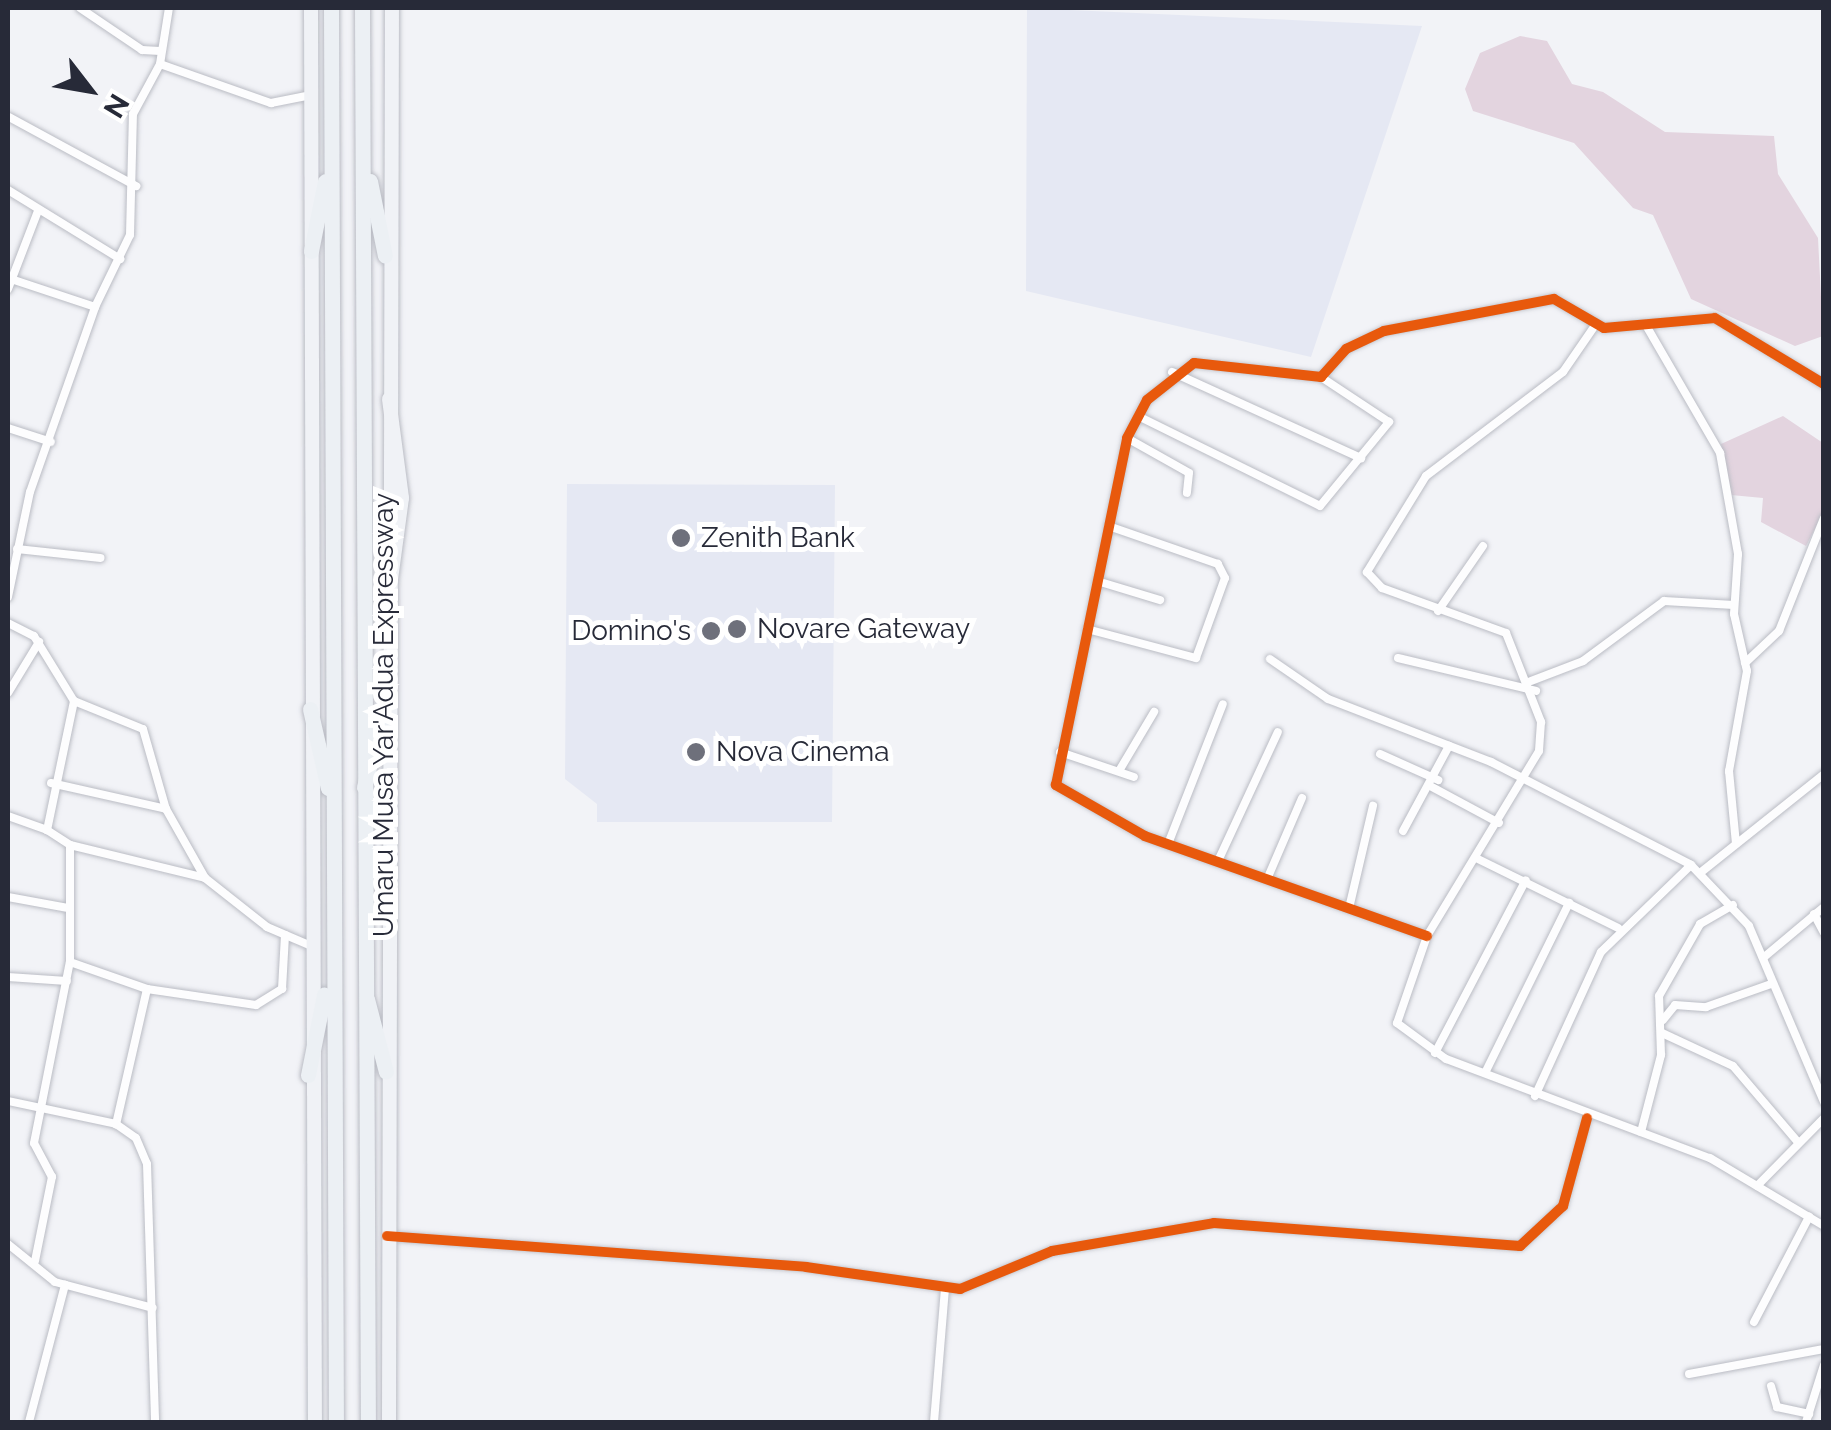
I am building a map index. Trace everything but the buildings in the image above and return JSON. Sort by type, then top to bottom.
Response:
[{"type":"highway","points":[[311,8],[308,1075],[315,1422]]},
{"type":"highway","name":"Umaru Musa Yar'Adua Expressway","points":[[331,8],[336,1422]]},
{"type":"highway","name":"Umaru Musa Yar'Adua Expressway","points":[[362,8],[359,810],[368,1422]]},
{"type":"highway","name":"Umaru Musa Yar'Adua Expressway","points":[[389,1422],[384,609],[385,256],[392,8]]},
{"type":"highway","points":[[310,251],[332,148]]},
{"type":"highway","points":[[364,154],[385,256]]},
{"type":"highway","points":[[359,810],[384,708]]},
{"type":"highway","points":[[310,709],[334,814]]},
{"type":"highway","points":[[308,1075],[332,957]]},
{"type":"highway","points":[[361,972],[386,1072]]},
{"type":"street","points":[[80,8],[142,50],[160,51]]},
{"type":"street","points":[[8,596],[16,548],[94,306],[120,259],[136,186],[132,114],[160,64],[169,8]]},
{"type":"street","points":[[160,64],[271,103],[311,96]]},
{"type":"street","points":[[9,117],[136,186]]},
{"type":"street","points":[[8,190],[120,259]]},
{"type":"street","points":[[38,211],[9,283],[94,306]]},
{"type":"street","points":[[1321,377],[1346,348],[1384,331],[1487,307],[1554,299],[1596,324],[1647,328],[1714,318],[1824,384]]},
{"type":"street","points":[[1596,324],[1563,372],[1426,476],[1370,564],[1373,584],[1506,633],[1536,691],[1538,750],[1500,823],[1428,936],[1397,1023],[1435,1053],[1587,1118],[1642,1132],[1757,1186],[1824,1226]]},
{"type":"street","points":[[1647,328],[1720,453],[1738,554],[1734,605],[1745,662],[1729,771],[1736,844]]},
{"type":"street","points":[[1138,416],[1314,507],[1362,458],[1389,422],[1321,377],[1216,360],[1172,372],[1138,416],[1127,438],[1056,785],[1071,799],[1168,844],[1350,904],[1428,936]]},
{"type":"street","points":[[1172,372],[1362,458]]},
{"type":"street","points":[[8,428],[52,442]]},
{"type":"street","points":[[1127,438],[1189,473],[1187,493]]},
{"type":"street","points":[[1745,662],[1779,630],[1824,518]]},
{"type":"street","points":[[1087,629],[1196,658],[1225,578],[1218,564],[1108,526]]},
{"type":"street","points":[[1438,611],[1483,546]]},
{"type":"street","points":[[16,548],[101,558]]},
{"type":"street","points":[[1097,581],[1160,600]]},
{"type":"street","points":[[1531,681],[1583,661],[1664,601],[1734,605]]},
{"type":"street","points":[[8,623],[39,642],[74,701],[143,729],[166,809],[205,878]]},
{"type":"street","points":[[8,692],[39,642]]},
{"type":"street","points":[[1398,658],[1536,691]]},
{"type":"street","points":[[1270,659],[1328,700],[1525,779],[1691,865],[1733,906],[1763,958],[1824,1102]]},
{"type":"street","points":[[47,830],[51,783],[74,701]]},
{"type":"street","points":[[1168,844],[1223,704]]},
{"type":"street","points":[[1119,771],[1154,712]]},
{"type":"street","points":[[1218,861],[1278,732]]},
{"type":"street","points":[[1404,831],[1434,784],[1449,746]]},
{"type":"street","points":[[1060,752],[1134,776]]},
{"type":"street","points":[[1380,754],[1500,823]]},
{"type":"street","points":[[1700,873],[1824,774]]},
{"type":"street","points":[[51,783],[166,809]]},
{"type":"street","points":[[1268,877],[1302,798]]},
{"type":"street","points":[[1350,904],[1372,806]]},
{"type":"street","points":[[8,816],[47,830],[70,845],[205,878],[285,935],[309,945]]},
{"type":"street","points":[[34,1261],[52,1177],[34,1143],[70,962],[70,845]]},
{"type":"street","points":[[1478,859],[1618,928]]},
{"type":"street","points":[[1536,1096],[1618,928],[1691,865]]},
{"type":"street","points":[[1435,1053],[1526,880]]},
{"type":"street","points":[[8,896],[68,908]]},
{"type":"street","points":[[1484,1074],[1568,903]]},
{"type":"street","points":[[1642,1132],[1662,1033],[1667,975],[1700,924],[1733,906]]},
{"type":"street","points":[[1763,958],[1824,906]]},
{"type":"street","points":[[1814,914],[1824,934]]},
{"type":"street","points":[[70,962],[147,988],[268,1002],[282,989],[285,935]]},
{"type":"street","points":[[8,977],[66,981]]},
{"type":"street","points":[[1663,1020],[1675,1005],[1706,1007],[1771,984]]},
{"type":"street","points":[[116,1124],[147,988]]},
{"type":"street","points":[[1662,1033],[1734,1066],[1797,1141]]},
{"type":"street","points":[[8,1101],[116,1124],[136,1138],[147,1164],[156,1422]]},
{"type":"street","points":[[387,1236],[750,1262],[945,1288],[1052,1251],[1214,1224],[1520,1246],[1563,1206],[1587,1118]]},
{"type":"street","points":[[1757,1186],[1797,1141],[1824,1118]]},
{"type":"street","points":[[1754,1322],[1809,1217]]},
{"type":"street","points":[[8,1244],[64,1285],[153,1308]]},
{"type":"street","points":[[28,1422],[64,1285]]},
{"type":"street","points":[[934,1422],[945,1288]]},
{"type":"street","points":[[1689,1374],[1824,1349]]},
{"type":"street","points":[[1771,1386],[1777,1407],[1807,1418],[1824,1365]]},
{"type":"shaded area","points":[[1027,8],[1422,26],[1311,357],[1026,291]]},
{"type":"shaded area","points":[[1520,36],[1547,41],[1572,84],[1603,92],[1665,132],[1774,136],[1778,174],[1818,238],[1823,336],[1795,346],[1691,299],[1653,215],[1633,208],[1574,143],[1473,111],[1465,89],[1480,53]]},
{"type":"shaded area","points":[[1783,416],[1823,443],[1823,513],[1806,546],[1761,522],[1763,498],[1731,495],[1721,444]]},
{"type":"shaded area","points":[[567,484],[835,485],[832,822],[597,822],[597,804],[565,779]]},
{"type":"cycle path","points":[[1427,936],[1145,836],[1056,785],[1127,438],[1147,400],[1194,363],[1321,377],[1346,349],[1384,331],[1554,299],[1604,328],[1715,318],[1824,384]]},
{"type":"cycle path","points":[[387,1236],[806,1267],[960,1289],[1052,1251],[1214,1223],[1520,1246],[1563,1206],[1587,1118]]},
{"type":"place","name":"Zenith Bank","points":[[681,538]]},
{"type":"place","name":"Novare Gateway","points":[[737,629]]},
{"type":"place","name":"Domino's","points":[[711,631]]},
{"type":"place","name":"Nova Cinema","points":[[696,752]]}]
